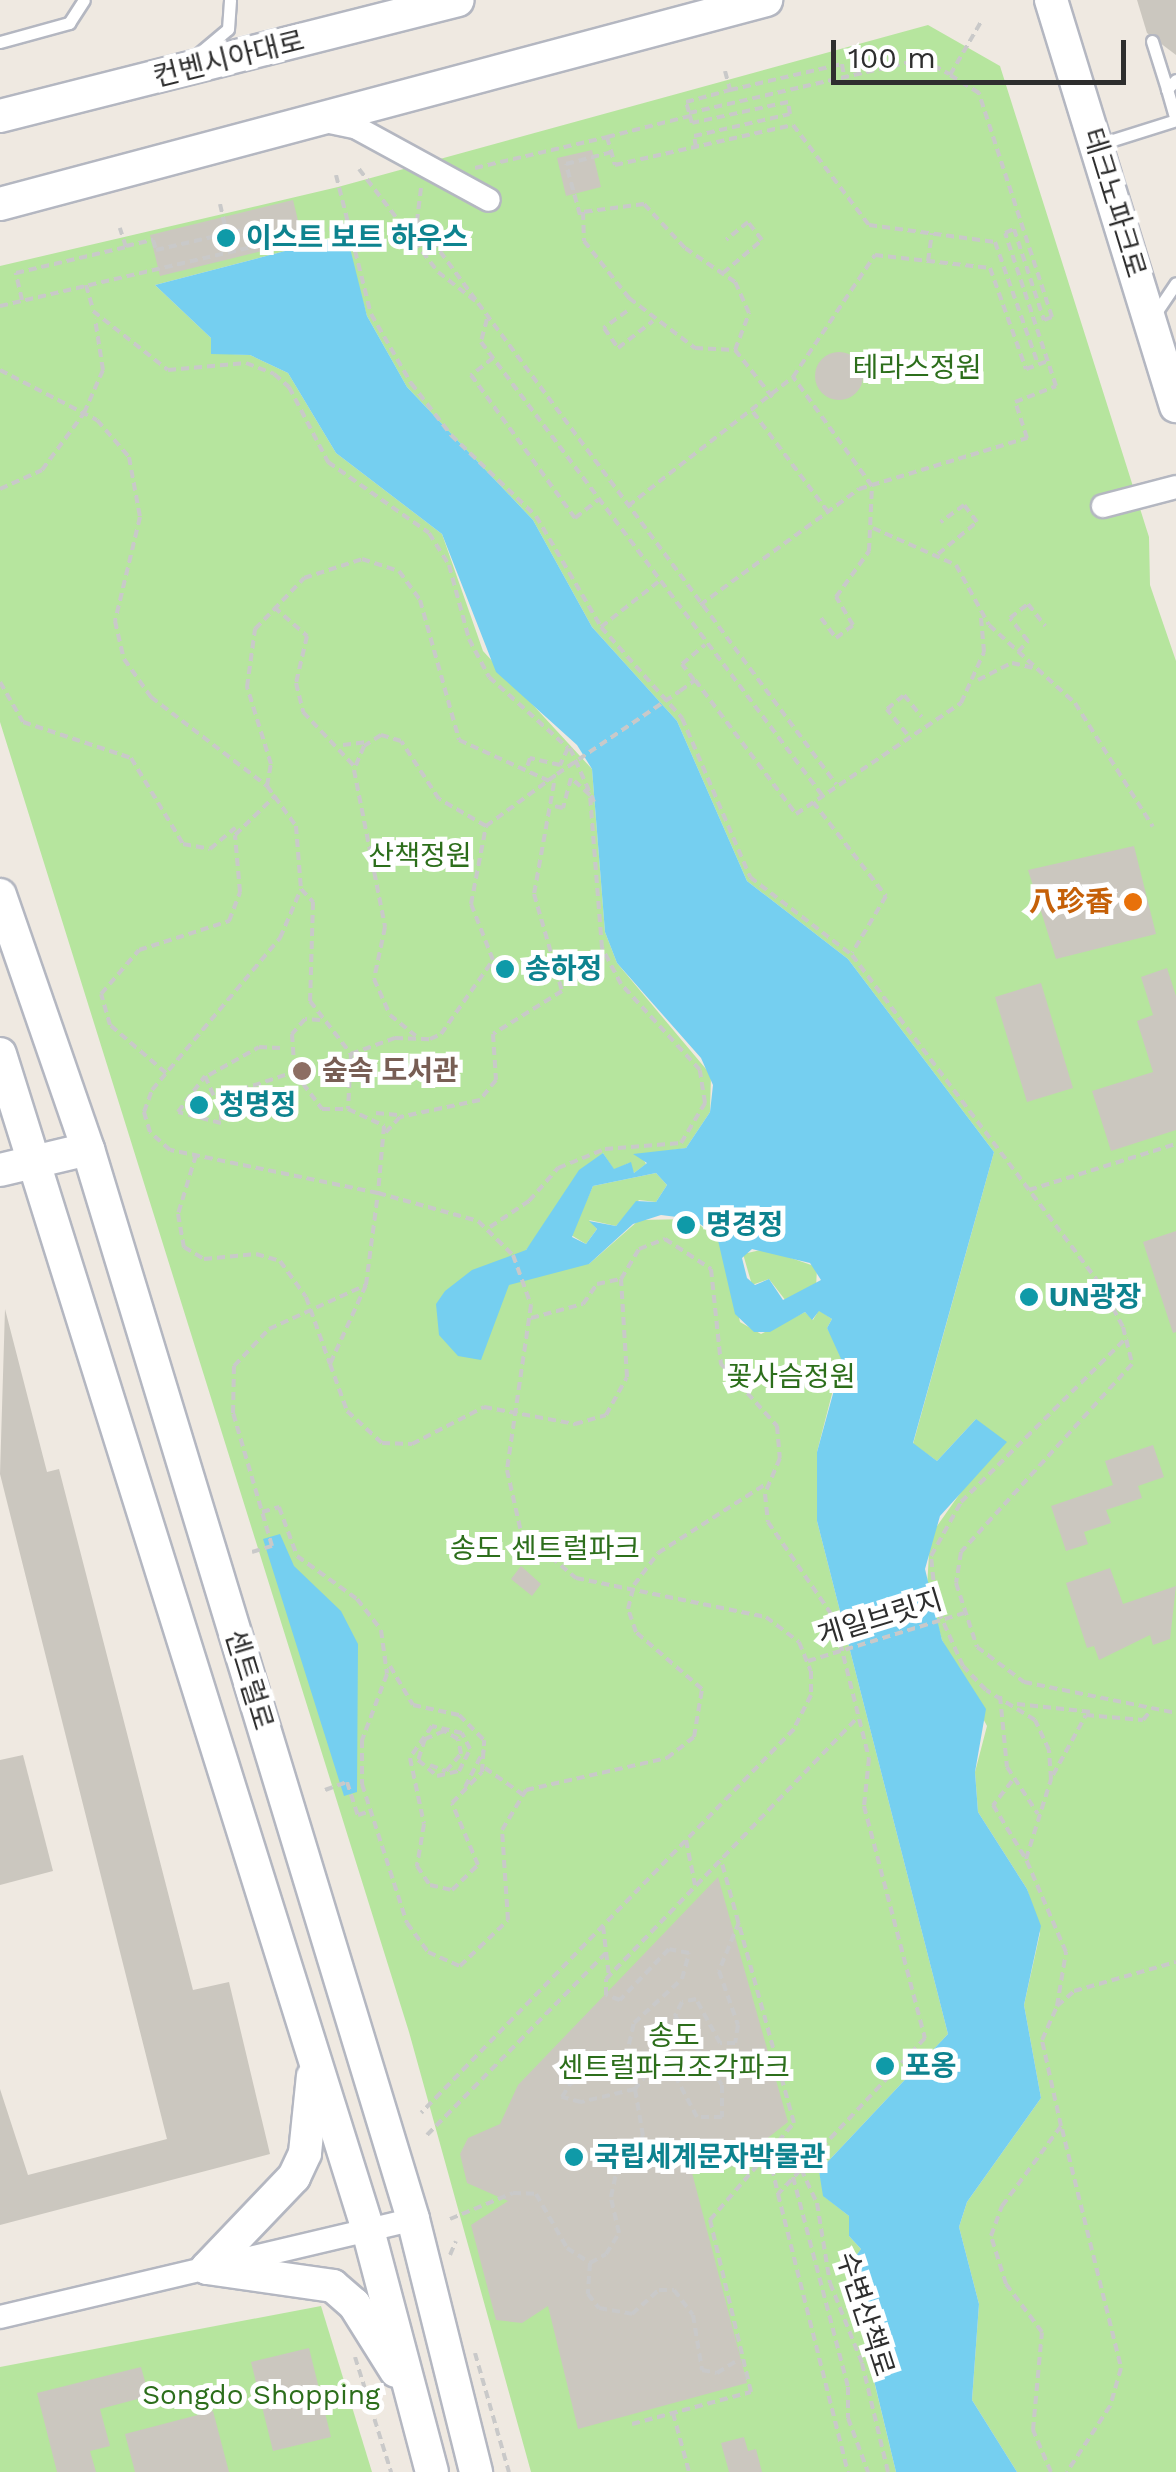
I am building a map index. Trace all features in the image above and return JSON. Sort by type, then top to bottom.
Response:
[{"type":"main road","name":"컨벤시아대로","points":[[0,116],[458,0]]},
{"type":"main road","points":[[0,204],[766,0]]},
{"type":"main road","name":"테크노파크로","points":[[1051,0],[1176,406]]},
{"type":"main road","name":"센트럴로","points":[[0,895],[88,1149],[414,2219],[476,2472]]},
{"type":"main road","name":"센트럴로","points":[[0,1054],[368,2230],[432,2472]]},
{"type":"main road","points":[[0,1170],[88,1149]]},
{"type":"main road","points":[[206,2268],[294,2177],[310,2122],[314,2056]]},
{"type":"main road","points":[[206,2268],[333,2286],[354,2304],[412,2396]]},
{"type":"street","points":[[312,121],[357,128],[489,200]]},
{"type":"street","points":[[1103,506],[1176,486]]},
{"type":"street","points":[[0,2317],[414,2219]]},
{"type":"lane","points":[[0,42],[69,23],[84,0]]},
{"type":"lane","points":[[142,80],[210,46],[232,4]]},
{"type":"lane","points":[[1096,146],[1176,120],[1171,85],[1152,41]]},
{"type":"lane","points":[[1157,343],[1156,311],[1176,284]]},
{"type":"path","points":[[950,75],[982,20]]},
{"type":"path","points":[[607,137],[922,59],[979,93],[1052,317],[1044,320],[1014,229],[1006,232],[1056,386],[1015,402],[1027,438],[872,486],[828,512],[700,605]]},
{"type":"path","points":[[696,147],[694,136],[790,114],[788,102],[692,124],[686,102],[842,64],[844,77]]},
{"type":"path","points":[[725,71],[730,90]]},
{"type":"path","points":[[615,166],[792,125],[869,226],[995,242],[1038,364]]},
{"type":"path","points":[[612,152],[566,164],[593,257],[653,321],[704,352],[736,350]]},
{"type":"path","points":[[359,169],[438,272],[488,316],[836,784]]},
{"type":"path","points":[[336,175],[371,314],[411,383],[450,435],[536,516],[601,627],[682,718],[750,876],[852,955],[1101,1285],[1126,1337],[1132,1364],[960,1552],[956,1583],[977,1647],[1010,1677],[1176,1713]]},
{"type":"path","points":[[220,204],[231,252]]},
{"type":"path","points":[[580,217],[595,206],[644,204],[723,273],[748,305],[736,350]]},
{"type":"path","points":[[723,273],[762,240],[748,222],[726,240]]},
{"type":"path","points":[[0,306],[349,224]]},
{"type":"path","points":[[120,228],[126,247]]},
{"type":"path","points":[[22,300],[16,273],[153,240],[156,250],[246,228],[250,247]]},
{"type":"path","points":[[928,261],[932,234]]},
{"type":"path","points":[[628,506],[773,398],[793,378],[875,256],[990,268],[1026,368],[1048,361]]},
{"type":"path","points":[[0,489],[42,470],[84,413],[104,361],[86,286]]},
{"type":"path","points":[[627,310],[604,328],[618,348],[653,321]]},
{"type":"path","points":[[93,311],[164,368],[246,363],[281,380],[328,462],[436,541],[489,678],[568,748],[566,760],[556,766],[530,758],[527,767]]},
{"type":"path","points":[[488,316],[481,342],[492,358],[822,795]]},
{"type":"path","points":[[1026,331],[1036,327]]},
{"type":"path","points":[[736,350],[773,398]]},
{"type":"path","points":[[492,358],[471,375],[575,518],[598,500]]},
{"type":"path","points":[[0,370],[84,413],[122,445],[138,486],[139,525],[115,621],[124,659],[151,697],[267,786],[296,826],[301,889],[280,938],[148,1098],[146,1126],[162,1145],[196,1156],[378,1193],[489,1227],[514,1255],[524,1280],[530,1318],[506,1486],[520,1532],[564,1573],[632,1591],[766,1616],[792,1633],[808,1660],[812,1682],[801,1718],[421,2113]]},
{"type":"path","points":[[793,378],[872,486],[869,551],[836,597],[854,625],[836,638],[820,618]]},
{"type":"path","points":[[754,412],[828,512]]},
{"type":"path","points":[[936,555],[977,522],[964,505],[941,522]]},
{"type":"path","points":[[870,519],[894,543],[936,555],[962,571],[986,635],[972,687]]},
{"type":"path","points":[[267,786],[272,770],[246,667],[257,624],[322,567],[362,558],[388,564],[420,600],[454,734],[474,751],[554,776]]},
{"type":"path","points":[[601,627],[658,582]]},
{"type":"path","points":[[1018,652],[1028,642],[1010,618],[1028,604],[1045,626]]},
{"type":"path","points":[[273,606],[307,636],[296,683],[304,712],[339,742],[354,766],[385,928],[375,990],[396,1021],[416,1036]]},
{"type":"path","points":[[981,614],[1075,703],[1153,827]]},
{"type":"path","points":[[705,645],[682,664],[796,814],[907,734],[955,709],[972,687],[1012,663],[1045,676]]},
{"type":"path","points":[[351,1054],[394,1038],[441,1034],[492,960],[471,904],[486,826],[695,680]]},
{"type":"path","points":[[0,682],[12,714],[28,725],[131,758],[182,844],[210,849],[276,795]]},
{"type":"path","points":[[907,734],[887,709],[904,695],[922,717]]},
{"type":"path","points":[[489,1227],[528,1202],[558,1168],[605,1149],[680,1144],[703,1109],[700,1070],[620,984],[602,948],[596,812],[581,762],[553,734]]},
{"type":"path","points":[[354,766],[369,740]]},
{"type":"path","points":[[339,742],[401,741],[431,791],[486,826]]},
{"type":"path","points":[[324,1022],[308,1018],[296,1028],[292,1062],[317,1106],[335,1114],[348,1109],[410,1114],[480,1100],[496,1080],[493,1034],[564,987],[534,894],[554,806],[554,776]]},
{"type":"path","points":[[554,806],[563,808],[574,778],[596,812]]},
{"type":"path","points":[[812,802],[886,896],[852,955]]},
{"type":"path","points":[[166,1073],[110,1024],[101,994],[138,950],[234,916],[234,841],[242,821]]},
{"type":"path","points":[[301,889],[313,902],[310,1001],[351,1054],[348,1109]]},
{"type":"path","points":[[394,1038],[396,1021]]},
{"type":"path","points":[[208,1076],[221,1123],[178,1112],[208,1076],[258,1047],[280,1048]]},
{"type":"path","points":[[216,1098],[285,1075]]},
{"type":"path","points":[[361,1110],[386,1132]]},
{"type":"path","points":[[330,1364],[366,1285],[386,1132],[410,1114]]},
{"type":"path","points":[[1029,1190],[1176,1144]]},
{"type":"path","points":[[196,1156],[178,1214],[184,1248],[204,1259],[274,1258],[312,1309],[347,1411],[388,1445],[412,1444],[476,1409],[575,1424],[616,1404],[627,1377],[621,1279],[639,1249],[665,1239],[711,1268],[721,1364],[780,1434],[770,1481],[770,1528],[834,1618],[870,1766],[864,1806],[925,2038],[778,2194]]},
{"type":"path","points":[[530,1318],[587,1302],[596,1284],[621,1279]]},
{"type":"path","points":[[252,1552],[272,1546],[234,1413],[232,1375],[259,1335],[366,1285]]},
{"type":"path","points":[[1051,1780],[1042,1731],[1014,1703],[974,1679],[948,1638],[933,1586],[936,1538],[1019,1438],[1126,1337]]},
{"type":"path","points":[[388,1651],[384,1685],[360,1752],[370,1811],[407,1923],[428,1952],[460,1966],[508,1920],[502,1830],[522,1794],[536,1784],[667,1758],[700,1728],[700,1684],[636,1632],[632,1591],[658,1554],[770,1481]]},
{"type":"path","points":[[262,1512],[279,1507],[297,1556],[371,1612],[407,1700],[460,1715],[484,1740],[482,1766],[465,1787],[453,1812],[477,1847],[478,1865],[465,1884],[443,1890],[417,1866],[425,1828],[410,1758],[421,1735],[444,1724],[462,1733],[469,1754],[450,1777],[428,1772],[418,1752],[437,1732],[458,1739],[462,1754],[446,1770],[430,1766]]},
{"type":"path","name":"게일브릿지","points":[[808,1660],[964,1613]]},
{"type":"path","points":[[1000,1696],[1012,1779],[1038,1814]]},
{"type":"path","points":[[1014,1703],[1144,1720],[1152,1708]]},
{"type":"path","points":[[1027,1861],[1038,1814],[1076,1726],[1097,1713]]},
{"type":"path","points":[[608,1976],[858,1716]]},
{"type":"path","points":[[482,1766],[522,1794]]},
{"type":"path","points":[[1012,1779],[994,1805],[1027,1861],[1066,1952],[1057,2006],[1042,2040],[1121,2368],[1110,2406],[1067,2472]]},
{"type":"path","points":[[325,1790],[347,1782],[358,1815],[370,1811]]},
{"type":"path","points":[[686,1840],[695,1886]]},
{"type":"path","points":[[632,2424],[751,2392],[710,2220],[720,2200],[769,2155],[794,2123],[721,1859]]},
{"type":"path","points":[[603,1926],[608,1976],[604,1990],[620,2000],[669,1949],[689,1954],[688,1972],[634,2023],[626,2057],[560,2095],[581,2102],[635,2088],[663,2053],[698,2117],[722,2118],[722,2085],[676,2016],[686,1998],[696,1999],[720,2043],[736,2043],[738,2025],[718,1971],[739,1922]]},
{"type":"path","points":[[428,2135],[606,1953]]},
{"type":"path","points":[[1057,2006],[1074,1991],[1176,1962]]},
{"type":"path","points":[[635,2088],[644,2130],[614,2182],[618,2240],[590,2263],[588,2294],[599,2308],[632,2314],[658,2290],[674,2290],[693,2315],[702,2370],[717,2373],[736,2361]]},
{"type":"path","points":[[1051,2472],[1033,2430],[1042,2332],[1006,2284],[991,2236],[1002,2206],[1061,2126]]},
{"type":"path","points":[[769,2155],[848,2472]]},
{"type":"path","name":"수변산책로","points":[[801,2169],[814,2194],[830,2283],[862,2363],[888,2472]]},
{"type":"path","name":"수변산책로","points":[[793,2178],[848,2387],[848,2418],[868,2472]]},
{"type":"path","points":[[450,2218],[512,2193],[536,2194],[562,2242],[590,2263]]},
{"type":"path","points":[[351,2342],[391,2472]]},
{"type":"path","points":[[673,2413],[689,2472]]},
{"type":"green space","points":[[928,25],[1000,66],[1149,537],[1150,585],[1176,661],[1176,2472],[1017,2472],[972,2400],[979,2304],[959,2227],[967,2202],[1041,2098],[1024,2005],[1040,1933],[1027,1889],[978,1812],[975,1772],[987,1726],[942,1640],[927,1588],[930,1536],[961,1492],[976,1419],[937,1461],[913,1444],[994,1152],[848,959],[747,881],[677,721],[592,627],[533,520],[407,387],[367,316],[346,243],[335,238],[155,285],[211,338],[212,353],[250,355],[288,373],[336,453],[442,534],[483,651],[592,769],[605,932],[617,963],[711,1075],[710,1112],[686,1148],[641,1155],[646,1164],[634,1173],[629,1163],[614,1170],[603,1153],[526,1250],[589,1264],[639,1220],[693,1219],[724,1246],[740,1322],[761,1334],[805,1312],[813,1320],[819,1310],[832,1319],[827,1328],[842,1355],[817,1452],[817,1521],[948,2034],[819,2171],[825,2197],[849,2216],[849,2236],[861,2249],[847,2269],[896,2472],[531,2472],[409,2032],[0,722],[0,266],[338,187]]},
{"type":"green space","points":[[656,1173],[667,1185],[656,1202],[639,1200],[616,1226],[589,1220],[597,1229],[586,1244],[571,1235],[593,1186]]},
{"type":"green space","points":[[765,1249],[817,1267],[816,1289],[786,1301],[769,1279],[752,1285],[743,1254]]},
{"type":"green space","name":"Songdo Shopping","points":[[321,2306],[372,2472],[0,2472],[0,2367]]},
{"type":"water","points":[[335,238],[350,248],[367,316],[407,387],[533,520],[592,627],[677,721],[747,881],[848,959],[994,1152],[913,1443],[937,1461],[976,1419],[1007,1442],[940,1516],[925,1569],[942,1640],[986,1709],[975,1772],[978,1812],[1027,1889],[1041,1926],[1024,2005],[1041,2098],[967,2202],[959,2227],[979,2304],[972,2400],[1017,2472],[896,2472],[847,2268],[861,2249],[849,2236],[849,2216],[823,2196],[819,2171],[948,2034],[817,1521],[817,1452],[842,1361],[827,1328],[832,1319],[819,1311],[812,1320],[805,1312],[770,1332],[754,1332],[735,1314],[717,1236],[693,1219],[661,1215],[633,1224],[589,1264],[509,1285],[481,1360],[458,1356],[439,1335],[436,1304],[445,1291],[472,1270],[526,1250],[579,1170],[603,1153],[614,1169],[631,1162],[634,1173],[647,1163],[633,1154],[686,1148],[710,1112],[713,1085],[701,1058],[617,963],[605,932],[592,769],[577,745],[496,672],[442,534],[336,453],[288,373],[250,355],[211,354],[211,338],[155,285]],"holes":[[[656,1173],[667,1185],[656,1202],[636,1201],[616,1226],[589,1221],[597,1229],[586,1244],[572,1237],[593,1186]],[[752,1249],[810,1263],[821,1280],[783,1300],[769,1279],[755,1285],[747,1278],[742,1258]]]},
{"type":"water","points":[[280,1534],[294,1566],[341,1611],[358,1644],[357,1792],[344,1796],[263,1539]]},
{"type":"building","points":[[1137,0],[1176,0],[1176,55],[1147,33]]},
{"type":"building","points":[[592,150],[601,187],[566,196],[557,158]]},
{"type":"building","name":"이스트 보트 하우스","points":[[293,200],[303,241],[160,276],[150,235]]},
{"type":"building","points":[[839,352],[856,359],[863,376],[856,393],[839,400],[822,393],[815,376],[822,359]]},
{"type":"building","points":[[1134,846],[1156,934],[1056,959],[1028,870]]},
{"type":"building","points":[[1167,968],[1176,996],[1176,1130],[1111,1151],[1092,1091],[1153,1072],[1137,1021],[1153,1015],[1141,977]]},
{"type":"building","points":[[1041,983],[1073,1088],[1027,1102],[995,997]]},
{"type":"building","points":[[1176,1231],[1176,1332],[1173,1333],[1143,1242]]},
{"type":"building","points":[[5,1309],[47,1472],[59,1469],[193,1990],[229,1982],[270,2154],[0,2225],[0,2089],[28,2175],[167,2139],[0,1474]]},
{"type":"building","points":[[1153,1445],[1164,1477],[1138,1486],[1142,1498],[1106,1510],[1111,1523],[1084,1532],[1088,1544],[1066,1551],[1051,1506],[1113,1485],[1105,1461]]},
{"type":"building","points":[[521,1566],[541,1584],[532,1596],[511,1579]]},
{"type":"building","points":[[1110,1568],[1123,1604],[1176,1586],[1170,1639],[1153,1645],[1150,1635],[1099,1660],[1094,1646],[1087,1648],[1066,1583]]},
{"type":"building","points":[[23,1755],[53,1871],[0,1885],[0,1760]]},
{"type":"building","name":"송도 센트럴파크조각파크","points":[[718,1877],[788,2122],[731,2167],[690,2165],[747,2383],[578,2429],[548,2306],[522,2323],[496,2320],[471,2225],[508,2201],[467,2183],[460,2154],[468,2138],[500,2124],[518,2085]]},
{"type":"building","points":[[309,2348],[331,2437],[273,2451],[251,2362]]},
{"type":"building","points":[[141,2367],[149,2396],[100,2409],[110,2446],[90,2451],[96,2472],[57,2472],[37,2393]]},
{"type":"building","points":[[213,2411],[229,2472],[135,2472],[125,2434]]},
{"type":"building","points":[[744,2437],[748,2451],[756,2449],[762,2472],[729,2472],[721,2443]]},
{"type":"place","name":"이스트 보트 하우스","points":[[226,238]]},
{"type":"place","name":"八珍香","points":[[1133,902]]},
{"type":"place","name":"송하정","points":[[505,969]]},
{"type":"place","name":"숲속 도서관","points":[[302,1071]]},
{"type":"place","name":"청명정","points":[[199,1105]]},
{"type":"place","name":"명경정","points":[[686,1225]]},
{"type":"place","name":"UN광장","points":[[1029,1297]]},
{"type":"place","name":"포옹","points":[[885,2066]]},
{"type":"place","name":"국립세계문자박물관","points":[[574,2157]]},
{"type":"park label","name":"테라스정원","points":[[917,368]]},
{"type":"park label","name":"산책정원","points":[[420,856]]},
{"type":"park label","name":"꽃사슴정원","points":[[791,1377]]},
{"type":"park label","name":"송도 센트럴파크","points":[[545,1549]]}]
